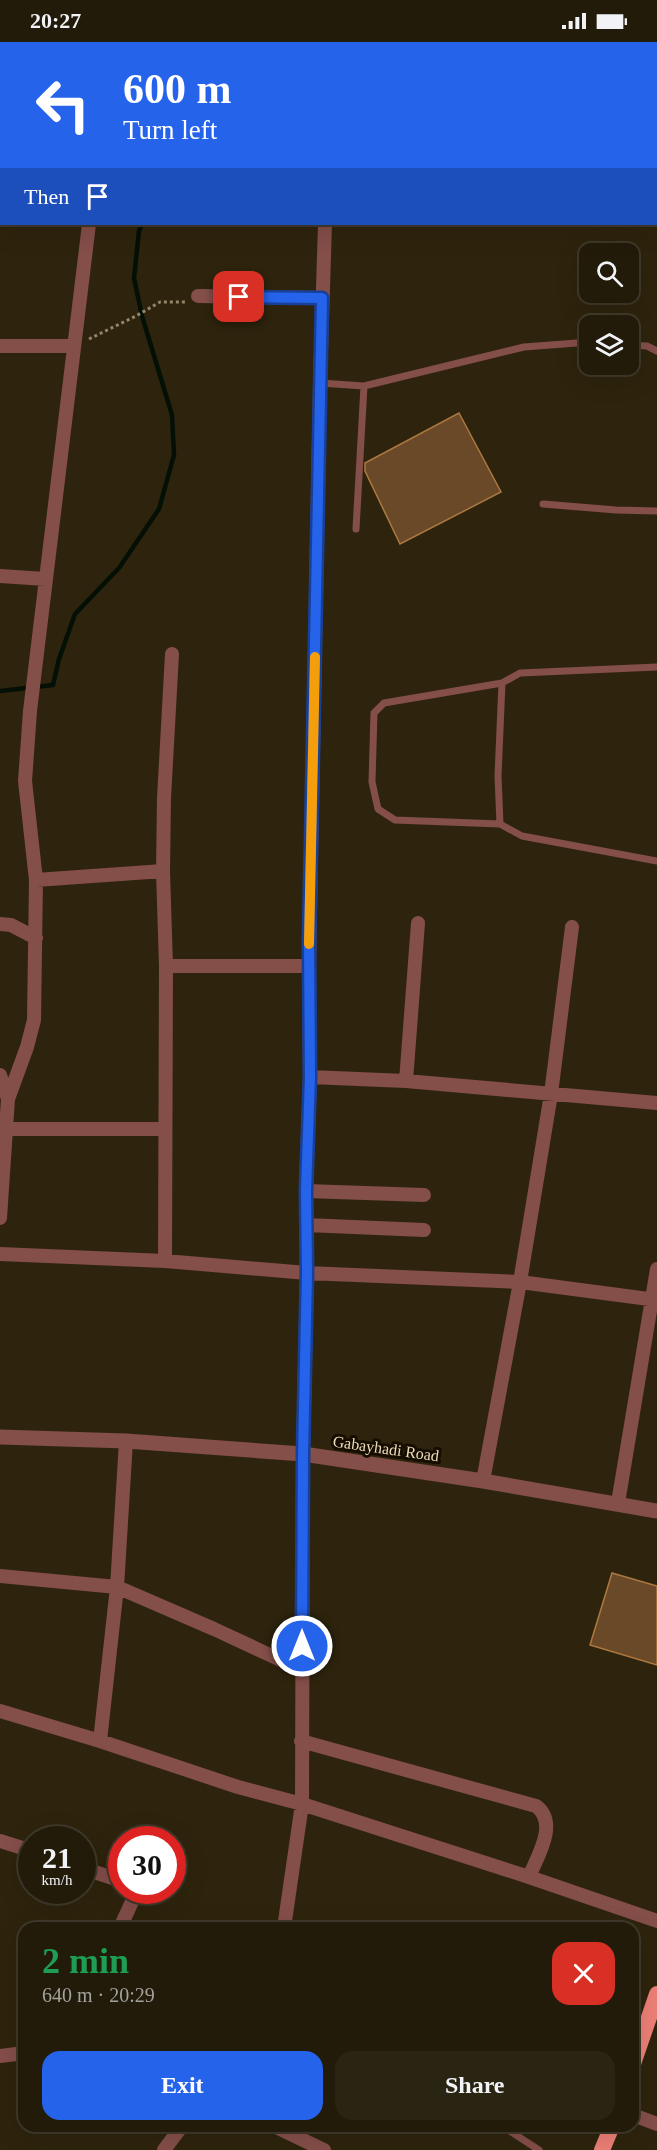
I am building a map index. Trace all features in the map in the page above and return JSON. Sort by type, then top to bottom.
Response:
[{"type":"highway","points":[[639,2046],[657,1994]]},
{"type":"highway","points":[[603,2150],[610,2132]]},
{"type":"street","points":[[0,1218],[8,1099],[34,1020],[36,880],[25,781],[33,668],[89,225]]},
{"type":"street","points":[[285,1922],[302,1804],[303,1454],[307,1273],[306,1191],[310,1077],[309,966],[325,225]]},
{"type":"street","points":[[198,296],[322,298]]},
{"type":"street","points":[[0,346],[74,346]]},
{"type":"street","points":[[0,576],[45,579]]},
{"type":"street","points":[[165,1261],[166,966],[163,871],[164,798],[172,654]]},
{"type":"street","points":[[36,880],[163,871]]},
{"type":"street","points":[[406,1081],[418,923]]},
{"type":"street","points":[[0,924],[11,925],[36,938]]},
{"type":"street","points":[[483,1481],[552,1094],[572,927]]},
{"type":"street","points":[[166,966],[309,966]]},
{"type":"street","points":[[0,1075],[8,1099]]},
{"type":"street","points":[[310,1077],[406,1081],[657,1103]]},
{"type":"street","points":[[6,1129],[164,1129]]},
{"type":"street","points":[[306,1191],[424,1195]]},
{"type":"street","points":[[306,1225],[424,1230]]},
{"type":"street","points":[[0,1254],[165,1261],[307,1273],[520,1282],[655,1300]]},
{"type":"street","points":[[618,1503],[655,1300],[657,1269]]},
{"type":"street","name":"Gabayhadi Road","points":[[0,1437],[126,1441],[303,1454],[483,1481],[657,1511]]},
{"type":"street","points":[[100,1741],[117,1587],[126,1441]]},
{"type":"street","points":[[0,1576],[117,1587],[302,1670]]},
{"type":"street","points":[[0,1711],[100,1741],[238,1787],[302,1804],[657,1921]]},
{"type":"street","points":[[301,1741],[536,1806],[544,1815],[547,1833],[529,1877]]},
{"type":"street","points":[[0,1841],[18,1847]]},
{"type":"street","points":[[123,1922],[131,1904]]},
{"type":"street","points":[[0,2056],[18,2054]]},
{"type":"street","points":[[639,2117],[657,2124]]},
{"type":"street","points":[[164,2150],[178,2132]]},
{"type":"street","points":[[285,2132],[314,2148]]},
{"type":"lane","points":[[320,383],[364,386],[524,347],[579,343]]},
{"type":"lane","points":[[639,346],[647,346],[657,351]]},
{"type":"lane","points":[[356,529],[364,386]]},
{"type":"lane","points":[[543,504],[657,511]]},
{"type":"lane","points":[[657,667],[542,670],[520,673],[502,683],[384,703],[374,712],[372,782],[378,809],[395,820],[500,824],[522,836],[657,861]]},
{"type":"lane","points":[[500,824],[498,776],[502,683]]},
{"type":"lane","points":[[511,2132],[539,2150]]},
{"type":"path","points":[[74,346],[160,302],[190,302],[198,296]]},
{"type":"building","points":[[459,413],[501,492],[400,544],[365,471],[365,463]]},
{"type":"building","points":[[612,1573],[657,1586],[657,1665],[590,1645]]},
{"type":"waterway","points":[[0,691],[53,685],[59,659],[75,614],[119,568],[159,509],[174,455],[172,415],[142,316],[134,278],[142,225]]},
{"type":"slow traffic","points":[[309,944],[315,657]]},
{"type":"route","points":[[239,297],[322,298],[309,943],[310,1077],[306,1191],[302,1646]]}]
